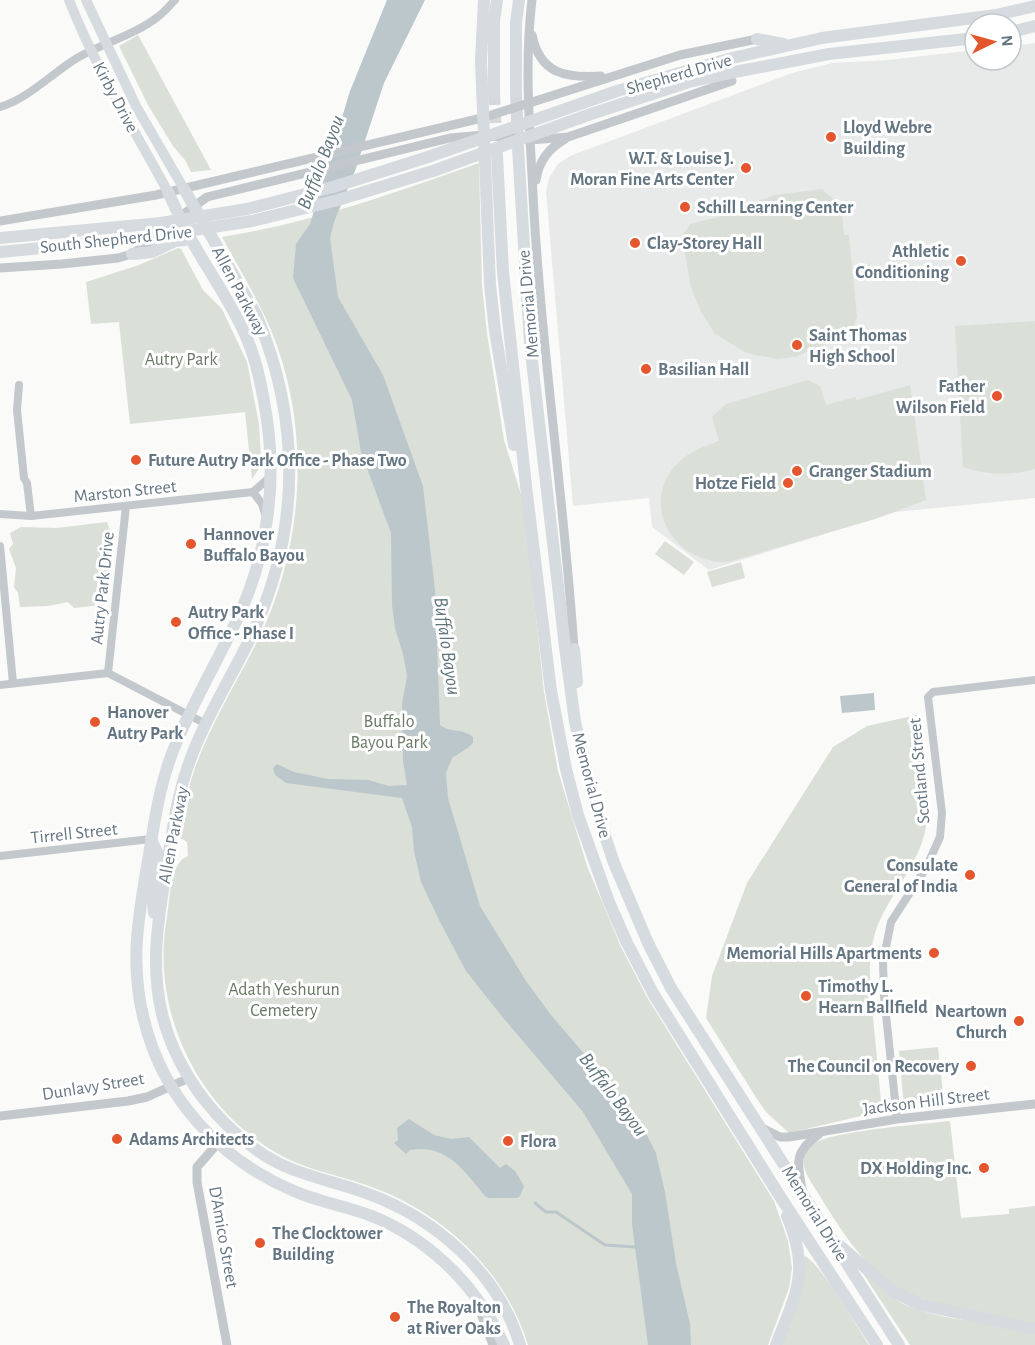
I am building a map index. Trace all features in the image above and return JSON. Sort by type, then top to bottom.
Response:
[{"type":"main road","name":"Kirby Drive","points":[[69,0],[90,51],[168,192]]},
{"type":"main road","name":"Kirby Drive","points":[[86,0],[136,106],[184,189]]},
{"type":"main road","points":[[484,0],[481,61],[482,118],[490,285],[495,332],[517,462],[526,486]]},
{"type":"main road","points":[[494,93],[494,21],[497,0]]},
{"type":"main road","points":[[516,92],[516,23],[519,0]]},
{"type":"main road","name":"Shepherd Drive","points":[[333,187],[469,144],[591,100],[676,73],[822,38],[996,15],[1035,6]]},
{"type":"main road","points":[[865,50],[869,38],[876,31]]},
{"type":"main road","points":[[757,39],[790,45]]},
{"type":"main road","name":"Shepherd Drive","points":[[338,200],[474,157],[591,114],[689,82],[791,61],[963,39]]},
{"type":"main road","points":[[732,81],[791,61]]},
{"type":"main road","name":"Memorial Drive","points":[[518,148],[531,344],[565,648],[579,743],[596,809],[610,852],[648,943],[671,988],[899,1345]]},
{"type":"main road","name":"Memorial Drive","points":[[497,155],[504,283],[526,486],[558,730],[578,815],[594,864],[627,943],[654,995],[781,1198],[877,1345]]},
{"type":"main road","name":"South Shepherd Drive","points":[[0,238],[129,226],[247,209],[333,187]]},
{"type":"main road","name":"Allen Parkway","points":[[184,189],[256,314],[264,333],[280,387],[290,452],[290,485],[287,516],[273,578],[253,631],[187,767],[180,793],[156,930],[156,978],[163,1017],[172,1044],[189,1078],[214,1112],[251,1145],[277,1162],[293,1170],[390,1202],[417,1216],[457,1247],[492,1289],[507,1313],[520,1345]]},
{"type":"main road","name":"Allen Parkway","points":[[168,192],[194,246],[236,315],[253,354],[267,422],[270,477],[267,522],[257,568],[245,601],[175,744],[166,770],[151,839],[136,927],[135,959],[136,988],[152,1048],[171,1087],[200,1126],[238,1160],[294,1191],[381,1220],[424,1245],[442,1260],[475,1297],[492,1321],[504,1345]]},
{"type":"main road","name":"South Shepherd Drive","points":[[0,252],[135,239],[252,221],[338,200]]},
{"type":"main road","points":[[132,254],[152,252],[182,239],[194,246]]},
{"type":"main road","points":[[574,649],[580,710],[579,743]]},
{"type":"main road","points":[[151,839],[158,854],[152,890],[156,930]]},
{"type":"main road","points":[[332,1204],[339,1185]]},
{"type":"main road","points":[[776,1345],[796,1290],[800,1268],[795,1239],[781,1198]]},
{"type":"main road","points":[[830,1237],[882,1282],[908,1299],[936,1309],[1035,1329]]},
{"type":"street","points":[[0,107],[20,100],[59,69],[90,51],[140,28],[159,16],[176,0]]},
{"type":"street","points":[[532,0],[529,24],[529,104],[539,294],[567,548],[574,649]]},
{"type":"street","points":[[529,24],[533,43],[540,57],[561,74],[576,78],[616,75]]},
{"type":"street","points":[[0,222],[78,210],[184,189],[482,118],[680,55],[757,39]]},
{"type":"street","points":[[533,197],[537,169],[543,158],[555,145],[568,137],[732,81]]},
{"type":"street","points":[[502,112],[518,120],[525,128],[530,140]]},
{"type":"street","points":[[0,268],[62,264],[118,258],[132,254],[207,196],[435,141],[483,135],[530,140],[568,137]]},
{"type":"street","points":[[19,385],[17,410],[24,478],[27,483],[31,516]]},
{"type":"street","points":[[267,522],[262,504],[253,492],[270,477]]},
{"type":"street","name":"Marston Street","points":[[0,514],[31,516],[253,492]]},
{"type":"street","name":"Autry Park Drive","points":[[108,673],[126,506]]},
{"type":"street","points":[[0,546],[13,683]]},
{"type":"street","points":[[0,685],[108,673],[206,724]]},
{"type":"street","name":"Scotland Street","points":[[897,1119],[884,996],[883,962],[891,922],[926,868],[939,837],[942,813],[928,697],[933,692],[1035,680]]},
{"type":"street","name":"Tirrell Street","points":[[0,856],[151,839]]},
{"type":"street","name":"Dunlavy Street","points":[[0,1116],[128,1101],[147,1097],[189,1078]]},
{"type":"street","name":"Jackson Hill Street","points":[[760,1127],[780,1137],[897,1119],[1035,1104]]},
{"type":"street","points":[[803,1192],[797,1164],[799,1153],[807,1142],[821,1132]]},
{"type":"street","name":"D'Amico Street","points":[[218,1143],[197,1167],[197,1182],[227,1345]]},
{"type":"street","points":[[475,1297],[493,1345]]},
{"type":"shaded area","name":"Saint Thomas High School","points":[[1035,43],[1035,498],[896,512],[709,570],[652,527],[649,498],[573,506],[546,191],[549,178],[558,164],[570,156],[792,73],[832,63],[888,60],[963,51],[963,72],[1023,72],[1023,44]]},
{"type":"green space","points":[[138,35],[211,170],[191,172],[148,105],[119,46]]},
{"type":"green space","name":"Buffalo Bayou Park","points":[[479,163],[482,285],[487,333],[504,440],[524,504],[544,692],[558,771],[587,866],[621,947],[648,999],[774,1201],[788,1241],[792,1268],[789,1288],[768,1345],[528,1345],[503,1291],[466,1246],[444,1227],[393,1196],[290,1160],[251,1135],[225,1111],[203,1084],[186,1054],[173,1021],[166,987],[164,952],[174,873],[182,860],[188,856],[187,842],[179,837],[187,795],[208,736],[260,636],[275,600],[294,523],[297,484],[297,444],[284,367],[266,318],[222,237],[320,215],[384,196]]},
{"type":"green space","points":[[822,189],[841,206],[844,235],[849,235],[857,317],[853,327],[825,344],[795,357],[777,359],[747,353],[715,334],[701,312],[691,287],[682,237],[690,224],[719,217],[775,195]]},
{"type":"green space","name":"Autry Park","points":[[178,248],[181,249],[203,290],[222,309],[247,362],[259,424],[261,458],[260,467],[252,479],[245,412],[130,424],[119,322],[91,324],[86,282],[139,265]]},
{"type":"green space","name":"Father Wilson Field","points":[[1035,321],[1035,469],[999,474],[963,467],[955,326]]},
{"type":"green space","name":"Granger Stadium","points":[[808,380],[820,386],[826,405],[855,397],[857,400],[910,385],[926,500],[875,519],[728,562],[710,560],[693,554],[679,544],[669,531],[663,516],[661,499],[665,482],[680,461],[701,448],[719,441],[712,417],[726,404]]},
{"type":"green space","points":[[107,522],[114,540],[108,547],[111,562],[104,583],[105,596],[102,605],[74,608],[68,602],[48,606],[20,607],[18,593],[14,587],[16,568],[9,549],[13,544],[10,533],[21,527],[56,528]]},
{"type":"green space","points":[[665,541],[694,562],[684,575],[655,554]]},
{"type":"green space","points":[[741,562],[745,578],[712,587],[707,572]]},
{"type":"green space","points":[[917,715],[927,815],[925,831],[915,859],[883,913],[873,939],[871,952],[870,990],[882,1111],[789,1133],[766,1112],[706,1018],[712,976],[747,883],[833,747],[867,726]]},
{"type":"green space","points":[[938,1047],[944,1103],[904,1107],[899,1051]]},
{"type":"green space","points":[[950,1121],[961,1218],[1009,1214],[1009,1209],[1035,1206],[1035,1324],[948,1307],[899,1290],[874,1270],[853,1246],[826,1207],[805,1169],[804,1157],[807,1151],[821,1140],[856,1132]]},
{"type":"green space","points":[[805,1256],[812,1261],[829,1283],[869,1345],[781,1345]]},
{"type":"green space","points":[[860,1269],[901,1303],[939,1316],[1020,1330],[1035,1335],[1035,1345],[910,1345]]},
{"type":"water","name":"Buffalo Bayou","points":[[387,0],[425,0],[384,83],[330,238],[338,297],[383,375],[423,486],[435,590],[440,725],[465,732],[473,737],[473,743],[469,747],[452,758],[446,773],[448,798],[480,906],[526,981],[551,1015],[636,1114],[656,1153],[665,1192],[676,1263],[690,1324],[691,1345],[648,1345],[632,1224],[632,1194],[583,1112],[466,971],[421,882],[414,851],[412,827],[402,798],[286,783],[275,775],[273,768],[277,764],[294,772],[328,779],[368,780],[389,786],[407,785],[403,761],[402,704],[407,676],[395,628],[392,605],[391,533],[361,452],[352,400],[293,278],[296,244],[310,224],[350,91]]},
{"type":"water","points":[[874,693],[875,710],[842,713],[840,696]]},
{"type":"water","points":[[409,1119],[434,1135],[451,1139],[469,1137],[500,1168],[506,1164],[515,1171],[524,1186],[520,1196],[517,1198],[486,1197],[462,1169],[445,1155],[435,1151],[410,1150],[406,1154],[394,1143],[398,1140],[397,1128]]},
{"type":"waterway","points":[[535,1203],[546,1212],[556,1212],[605,1245],[636,1247]]},
{"type":"tunnel","points":[[516,92],[518,148]]},
{"type":"tunnel","points":[[494,93],[497,155]]},
{"type":"place","name":"Lloyd Webre Building","points":[[831,137]]},
{"type":"place","name":"W.T. & Louise J. Moran Fine Arts Center","points":[[746,168]]},
{"type":"place","name":"Schill Learning Center","points":[[685,207]]},
{"type":"place","name":"Clay-Storey Hall","points":[[635,243]]},
{"type":"place","name":"Athletic Conditioning","points":[[961,261]]},
{"type":"place","name":"Saint Thomas High School","points":[[797,345]]},
{"type":"place","name":"Basilian Hall","points":[[646,369]]},
{"type":"place","name":"Father Wilson Field","points":[[997,396]]},
{"type":"place","name":"Future Autry Park Office - Phase Two","points":[[136,460]]},
{"type":"place","name":"Granger Stadium","points":[[797,471]]},
{"type":"place","name":"Hotze Field","points":[[788,483]]},
{"type":"place","name":"Hannover Buffalo Bayou","points":[[191,544]]},
{"type":"place","name":"Autry Park Office - Phase I","points":[[176,622]]},
{"type":"place","name":"Hanover Autry Park","points":[[95,722]]},
{"type":"place","name":"Consulate General of India","points":[[970,875]]},
{"type":"place","name":"Memorial Hills Apartments","points":[[934,953]]},
{"type":"place","name":"Timothy L. Hearn Ballfield","points":[[806,996]]},
{"type":"place","name":"Neartown Church","points":[[1019,1021]]},
{"type":"place","name":"The Council on Recovery","points":[[971,1066]]},
{"type":"place","name":"Adams Architects","points":[[117,1139]]},
{"type":"place","name":"Flora","points":[[508,1141]]},
{"type":"place","name":"DX Holding Inc.","points":[[984,1168]]},
{"type":"place","name":"The Clocktower Building","points":[[260,1243]]},
{"type":"place","name":"The Royalton at River Oaks","points":[[395,1317]]},
{"type":"park label","name":"Adath Yeshurun Cemetery","points":[[284,999]]}]
